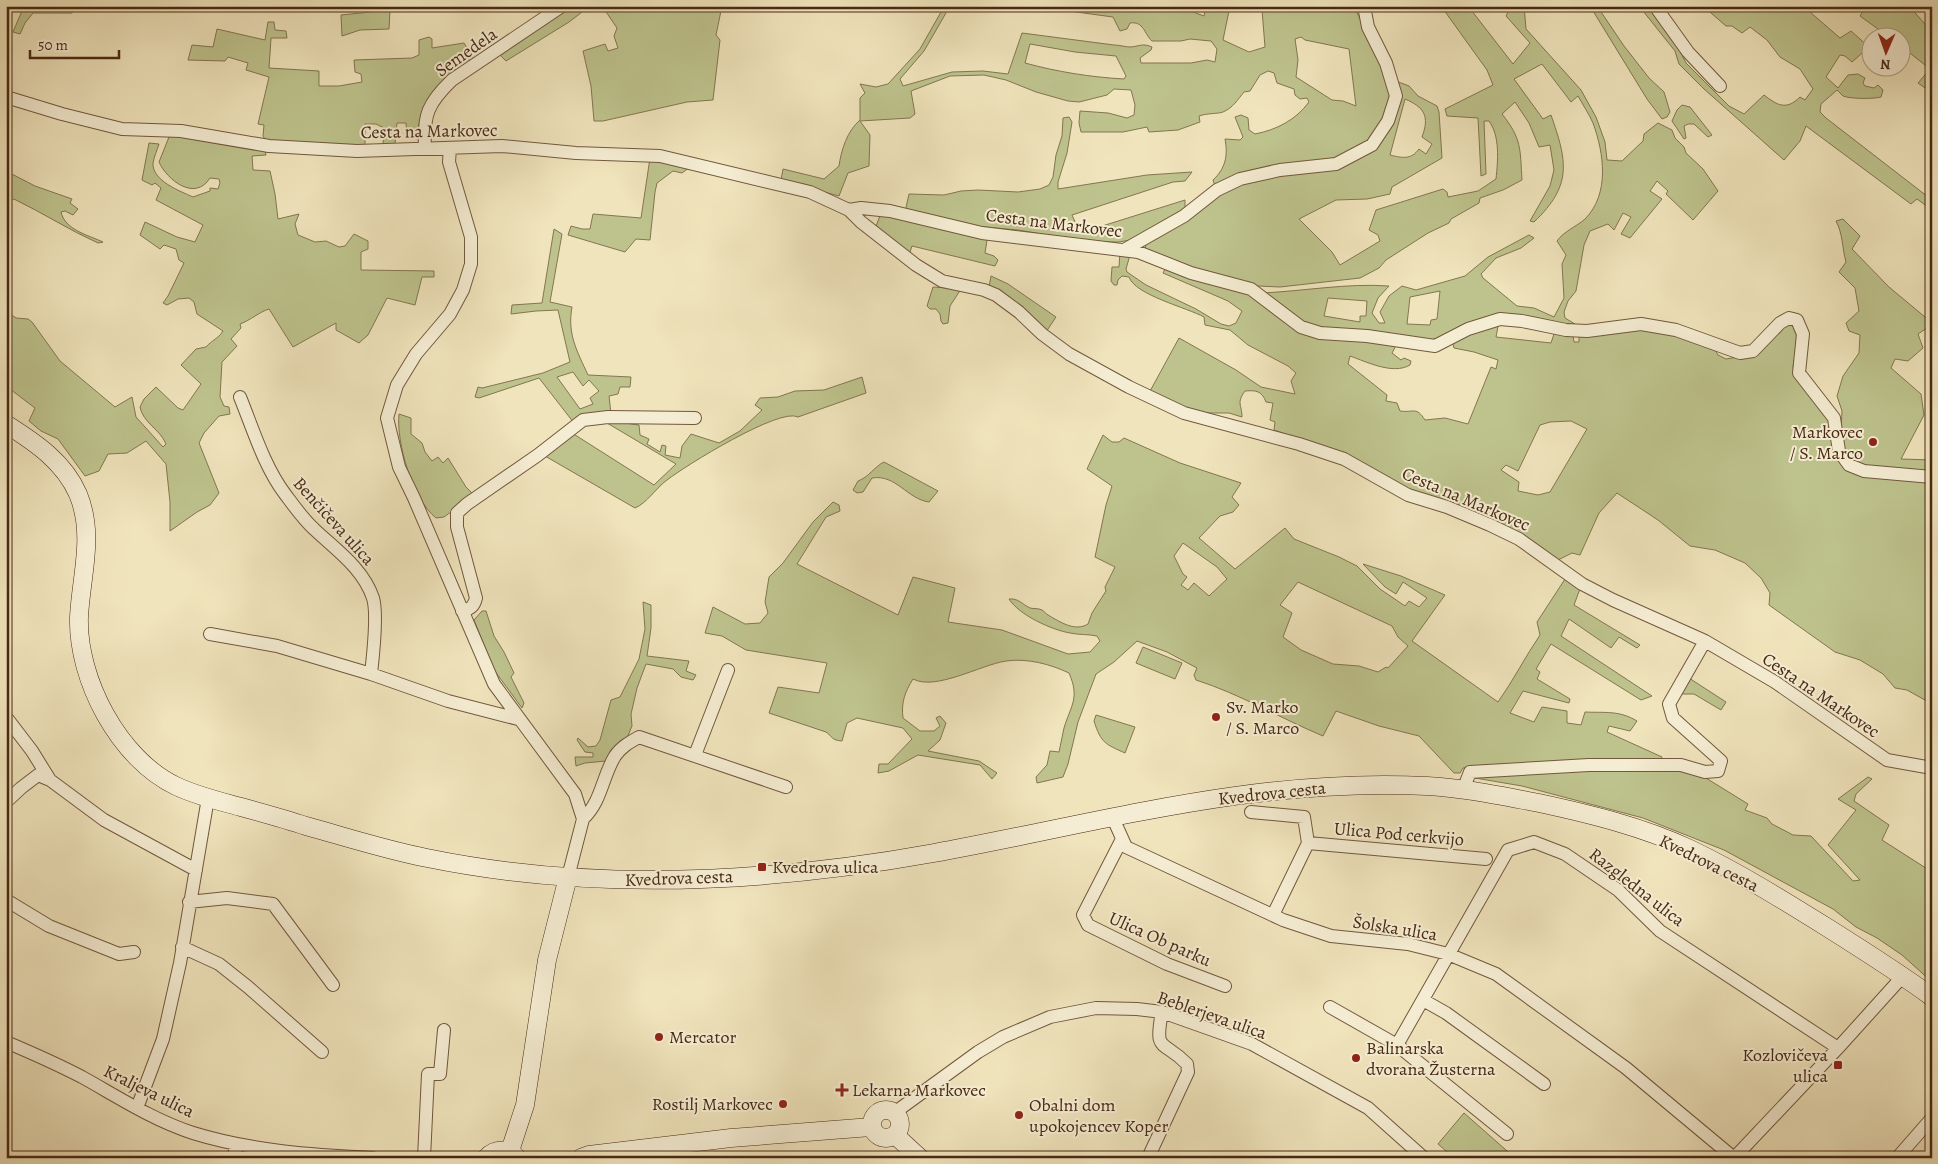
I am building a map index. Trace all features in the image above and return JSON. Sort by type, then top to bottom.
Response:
[{"type":"street","name":"Semedela","points":[[425,148],[424,125],[429,109],[439,92],[452,80],[562,6]]},
{"type":"street","points":[[1124,250],[1184,216],[1217,190],[1240,179],[1280,170],[1336,164],[1372,144],[1388,121],[1396,96],[1386,63],[1368,27],[1364,6]]},
{"type":"street","points":[[1655,6],[1688,52],[1720,86]]},
{"type":"street","name":"Cesta na Markovec","points":[[6,97],[62,114],[122,128],[181,131],[269,146],[357,151],[502,146],[576,153],[660,156],[810,192],[849,210],[861,222],[916,265],[942,281],[984,290],[996,295],[1019,312],[1042,334],[1070,354],[1129,387],[1184,413],[1299,444],[1344,459],[1408,495],[1447,507],[1519,539],[1582,584],[1705,641],[1775,682],[1887,760],[1932,768]]},
{"type":"street","points":[[450,148],[449,162],[472,237],[471,264],[463,290],[450,314],[416,354],[397,385],[387,418],[398,467],[414,498],[494,684],[575,794],[583,819]]},
{"type":"street","name":"Cesta na Markovec","points":[[849,210],[861,208],[890,211],[982,233],[1138,252],[1211,280],[1251,289],[1301,327],[1320,333],[1367,336],[1435,346],[1468,329],[1500,319],[1522,321],[1566,330],[1587,331],[1641,324],[1676,330],[1740,353],[1753,351],[1780,323],[1789,318],[1796,320],[1803,334],[1799,373],[1834,418],[1839,451],[1849,465],[1864,471],[1932,477]]},
{"type":"street","name":"Benčičeva ulica","points":[[240,396],[272,476],[312,527],[356,567],[367,584],[374,600],[374,641],[371,674]]},
{"type":"street","points":[[462,611],[469,610],[474,605],[476,598],[457,527],[457,513],[466,504],[538,455],[583,420],[608,417],[695,418]]},
{"type":"street","name":"Kvedrova cesta","points":[[6,424],[56,459],[77,493],[88,531],[79,617],[80,641],[93,689],[114,729],[132,753],[152,771],[175,785],[208,798],[380,847],[427,858],[568,877],[640,881],[713,878],[859,864],[940,852],[1112,816],[1232,796],[1301,787],[1427,786],[1486,792],[1559,807],[1619,823],[1686,847],[1745,878],[1792,906],[1903,976],[1932,997]]},
{"type":"street","points":[[210,634],[276,646],[371,674],[448,701],[518,719]]},
{"type":"street","points":[[1463,790],[1470,772],[1589,765],[1681,765],[1705,772],[1718,771],[1721,761],[1673,718],[1669,704],[1705,641]]},
{"type":"street","points":[[695,755],[728,670]]},
{"type":"street","points":[[6,717],[32,751],[50,780]]},
{"type":"street","points":[[486,1158],[500,1150],[513,1154],[525,1105],[547,960],[568,877],[583,819],[592,810],[615,756],[625,745],[639,737],[786,787]]},
{"type":"street","points":[[6,802],[20,788],[38,775],[50,780],[104,820],[196,870]]},
{"type":"street","points":[[138,1108],[163,1039],[182,947],[208,798]]},
{"type":"street","name":"Ulica Pod cerkvijo","points":[[1251,812],[1304,817],[1308,844],[1273,915]]},
{"type":"street","name":"Šolska ulica","points":[[1112,816],[1126,847],[1273,915],[1331,936],[1408,944],[1448,954],[1496,974],[1626,1068],[1734,1158]]},
{"type":"street","name":"Ulica Ob parku","points":[[1122,838],[1083,915],[1088,925],[1166,964],[1225,986]]},
{"type":"street","name":"Razgledna ulica","points":[[1397,1045],[1508,850],[1534,842],[1565,854],[1618,890],[1660,931],[1838,1048]]},
{"type":"street","name":"Ulica Pod cerkvijo","points":[[1308,844],[1486,859]]},
{"type":"street","points":[[190,902],[227,898],[273,904],[333,985]]},
{"type":"street","points":[[6,900],[49,926],[119,954],[134,952]]},
{"type":"street","points":[[182,947],[219,964],[322,1052]]},
{"type":"street","points":[[1734,1158],[1903,976]]},
{"type":"street","points":[[1423,1000],[1446,1013],[1544,1084]]},
{"type":"street","points":[[1330,1007],[1397,1045],[1507,1134]]},
{"type":"street","name":"Beblerjeva ulica","points":[[894,1113],[978,1052],[1050,1016],[1096,1008],[1162,1012],[1252,1044],[1301,1070],[1368,1108],[1424,1158]]},
{"type":"street","points":[[1148,1158],[1188,1072],[1187,1064],[1161,1044],[1158,1034],[1162,1012]]},
{"type":"street","points":[[424,1158],[428,1074],[440,1074],[444,1030]]},
{"type":"street","name":"Kraljeva ulica","points":[[6,1042],[81,1077],[161,1120],[193,1133],[237,1144],[295,1152],[373,1158]]},
{"type":"street","points":[[885,1110],[894,1113],[900,1124],[896,1135],[888,1139],[879,1138],[871,1127],[873,1117],[880,1111],[885,1110]]},
{"type":"street","points":[[1897,1158],[1932,1118]]},
{"type":"street","points":[[581,1158],[589,1155],[731,1138],[871,1127]]},
{"type":"street","points":[[896,1135],[920,1158]]},
{"type":"street","points":[[233,1158],[237,1144]]},
{"type":"green space","points":[[24,6],[79,6],[72,13],[33,13],[25,23],[20,34],[13,32]]},
{"type":"green space","points":[[566,6],[590,6],[569,22],[506,61],[499,54]]},
{"type":"green space","points":[[602,6],[722,6],[716,35],[720,40],[713,100],[687,102],[603,121],[594,121],[591,86],[583,51],[605,44],[608,51],[618,48],[614,36],[617,28]]},
{"type":"green space","points":[[943,6],[950,6],[924,51],[900,79],[903,86],[952,72],[983,71],[1008,74],[1022,33],[1127,47],[1144,45],[1152,47],[1151,50],[1140,58],[1141,63],[1191,63],[1207,60],[1215,62],[1217,49],[1211,41],[1190,39],[1181,41],[1152,41],[1141,26],[1135,23],[1130,23],[1127,29],[1120,31],[1113,17],[1054,9],[1046,12],[1037,10],[1038,6],[1194,6],[1193,12],[1204,16],[1206,6],[1230,6],[1223,40],[1249,52],[1265,47],[1262,10],[1244,8],[1245,6],[1354,6],[1377,55],[1391,96],[1388,113],[1372,139],[1347,156],[1215,186],[1213,180],[1221,171],[1225,161],[1225,139],[1240,140],[1243,137],[1235,117],[1241,115],[1248,118],[1249,130],[1255,134],[1270,130],[1292,119],[1309,102],[1307,98],[1300,99],[1295,95],[1294,89],[1277,83],[1274,73],[1268,71],[1260,75],[1250,91],[1244,92],[1232,106],[1223,112],[1199,116],[1200,122],[1178,130],[1149,132],[1147,127],[1123,132],[1081,132],[1079,123],[1080,111],[1108,113],[1127,118],[1134,115],[1135,105],[1131,90],[1114,89],[1107,95],[1079,102],[1068,101],[1036,92],[1006,80],[984,75],[950,76],[911,91],[915,114],[910,118],[860,121],[870,135],[869,166],[848,173],[839,196],[781,180],[783,169],[824,179],[839,166],[845,142],[860,120],[860,98],[865,93],[860,84],[876,87],[888,84],[920,49]],"holes":[[[1301,37],[1305,40],[1349,49],[1356,106],[1343,101],[1332,100],[1296,77],[1298,60],[1295,39]],[[1030,44],[1075,52],[1116,56],[1126,76],[1124,79],[1086,75],[1025,63]]]},
{"type":"green space","points":[[1441,6],[1468,6],[1513,64],[1530,43],[1506,16],[1511,6],[1524,6],[1526,29],[1581,90],[1596,117],[1605,142],[1607,160],[1622,161],[1643,141],[1644,134],[1658,123],[1672,130],[1675,138],[1684,147],[1686,153],[1703,169],[1718,191],[1693,220],[1666,194],[1668,191],[1657,181],[1650,191],[1662,199],[1630,238],[1621,234],[1631,217],[1623,213],[1614,230],[1608,224],[1590,231],[1584,245],[1576,291],[1568,301],[1564,312],[1565,318],[1575,324],[1573,328],[1525,318],[1435,342],[1308,327],[1262,293],[1342,286],[1389,286],[1378,298],[1372,313],[1379,323],[1385,323],[1380,312],[1389,296],[1402,286],[1416,290],[1465,276],[1488,257],[1529,235],[1534,238],[1521,248],[1496,258],[1481,274],[1483,278],[1517,306],[1534,308],[1554,317],[1564,298],[1562,264],[1566,255],[1557,241],[1563,234],[1585,219],[1593,209],[1601,186],[1602,160],[1593,123],[1578,96],[1571,102],[1542,64],[1514,79],[1543,119],[1551,115],[1563,159],[1561,184],[1547,209],[1534,222],[1530,221],[1550,186],[1554,170],[1550,145],[1539,147],[1529,123],[1515,102],[1502,114],[1517,138],[1522,180],[1503,190],[1480,198],[1479,203],[1451,219],[1449,223],[1428,233],[1386,260],[1379,268],[1360,278],[1280,287],[1258,286],[1213,275],[1145,252],[1146,242],[1206,202],[1240,183],[1375,147],[1396,81],[1409,86],[1418,96],[1437,106],[1442,158],[1392,187],[1390,194],[1367,199],[1336,200],[1299,219],[1332,252],[1340,265],[1380,241],[1378,235],[1369,230],[1376,210],[1443,189],[1447,192],[1448,197],[1478,191],[1496,179],[1497,141],[1489,121],[1484,121],[1486,174],[1481,176],[1478,118],[1447,116],[1445,109],[1493,85],[1487,70]],"holes":[[[1405,99],[1417,105],[1424,113],[1425,123],[1422,137],[1432,144],[1426,154],[1419,149],[1409,157],[1390,155]],[[1440,291],[1437,319],[1431,320],[1430,325],[1407,324],[1410,297]],[[1328,298],[1367,301],[1366,316],[1360,316],[1360,322],[1324,316]]]},
{"type":"green space","points":[[1590,6],[1597,6],[1624,46],[1649,78],[1664,92],[1670,112],[1667,117],[1662,119],[1647,99]]},
{"type":"green space","points":[[1639,6],[1647,6],[1677,45],[1686,63],[1729,106],[1744,114],[1764,95],[1777,104],[1786,105],[1800,97],[1805,100],[1813,89],[1800,69],[1780,57],[1767,40],[1750,27],[1742,33],[1732,26],[1726,26],[1703,6],[1803,6],[1840,38],[1851,31],[1860,39],[1860,55],[1852,62],[1845,56],[1840,55],[1826,77],[1838,88],[1848,75],[1858,74],[1860,78],[1865,78],[1863,83],[1865,86],[1874,88],[1878,85],[1883,90],[1881,97],[1846,97],[1837,90],[1821,104],[1820,112],[1932,200],[1932,210],[1917,199],[1911,204],[1806,126],[1800,141],[1784,160],[1704,89],[1679,64],[1675,51]]},
{"type":"green space","points":[[1866,6],[1909,6],[1932,32],[1932,80],[1925,88],[1918,83],[1930,69],[1910,53],[1910,28],[1877,28],[1860,16]]},
{"type":"green space","points":[[390,10],[389,29],[360,30],[342,36],[341,15]]},
{"type":"green space","points":[[268,22],[274,22],[275,30],[286,31],[287,38],[271,38],[269,68],[319,71],[319,86],[339,86],[362,82],[361,74],[355,72],[354,60],[412,58],[419,55],[419,40],[429,37],[432,39],[432,48],[464,43],[475,61],[420,120],[417,135],[407,137],[406,123],[397,123],[395,144],[383,146],[384,128],[376,124],[365,124],[365,146],[267,143],[263,136],[264,125],[258,124],[269,77],[246,70],[248,63],[228,57],[225,61],[188,60],[192,45],[213,47],[217,29],[265,40]]},
{"type":"green space","points":[[1682,105],[1690,107],[1712,135],[1708,137],[1694,124],[1688,124],[1684,126],[1686,138],[1684,139],[1672,121],[1677,110]]},
{"type":"green space","points":[[1069,117],[1072,122],[1058,189],[1147,175],[1192,172],[1185,181],[1173,182],[1072,215],[1080,233],[1185,200],[1185,208],[1130,240],[1119,242],[1089,242],[1018,230],[974,226],[905,212],[909,194],[944,195],[978,190],[1018,192],[1040,189],[1049,185],[1053,177],[1056,155],[1062,136],[1063,118]]},
{"type":"green space","points":[[177,134],[265,151],[266,155],[252,156],[253,170],[270,171],[278,219],[299,214],[295,224],[298,235],[315,242],[326,241],[339,247],[345,246],[354,234],[368,241],[368,249],[361,252],[361,270],[434,271],[434,277],[422,277],[415,305],[387,298],[368,335],[359,343],[336,330],[336,323],[293,347],[269,309],[240,324],[241,328],[231,339],[237,346],[222,362],[220,397],[224,406],[229,407],[230,414],[219,416],[204,433],[199,443],[219,493],[210,505],[170,531],[170,502],[166,464],[146,441],[127,453],[108,454],[99,471],[85,476],[58,439],[41,431],[29,421],[35,408],[6,386],[6,311],[16,318],[28,319],[32,322],[60,361],[115,407],[132,397],[136,417],[163,447],[166,444],[142,413],[140,407],[144,399],[156,387],[178,408],[183,410],[201,384],[181,365],[196,349],[206,347],[223,331],[197,314],[194,302],[189,298],[178,299],[167,305],[163,303],[184,263],[179,260],[176,249],[164,245],[160,249],[140,235],[145,222],[177,237],[195,242],[203,225],[156,200],[161,188],[155,183],[152,185],[142,180],[149,143],[159,144],[153,163],[157,175],[174,188],[193,197],[210,191],[210,188],[218,189],[219,179],[210,178],[204,185],[197,188],[189,188],[175,181],[163,169],[159,162],[169,137]]},
{"type":"green space","points":[[650,158],[694,164],[682,173],[673,171],[657,183],[650,240],[636,239],[625,252],[568,235],[571,226],[590,229],[593,214],[641,218]]},
{"type":"green space","points":[[6,171],[35,186],[72,199],[70,203],[78,209],[73,215],[65,211],[61,212],[63,218],[72,228],[103,242],[98,243],[87,238],[14,199],[6,203]]},
{"type":"green space","points":[[881,213],[988,234],[985,253],[994,256],[998,260],[995,266],[912,246],[909,255],[875,229]]},
{"type":"green space","points":[[1843,219],[1860,236],[1852,249],[1889,287],[1931,322],[1927,328],[1918,334],[1923,348],[1908,361],[1895,359],[1891,368],[1921,394],[1924,415],[1901,459],[1932,460],[1932,474],[1867,468],[1853,462],[1844,451],[1841,429],[1842,411],[1837,396],[1843,376],[1859,353],[1860,335],[1849,331],[1846,323],[1859,311],[1855,288],[1839,272],[1846,262],[1840,231],[1836,221]]},
{"type":"green space","points":[[554,229],[562,234],[550,302],[572,307],[572,334],[588,375],[631,377],[630,387],[620,387],[618,394],[609,396],[611,414],[574,423],[539,378],[479,398],[475,397],[478,387],[482,388],[543,373],[570,362],[558,310],[511,314],[512,305],[542,303]],"holes":[[[573,372],[583,386],[589,380],[599,391],[590,398],[593,404],[580,409],[557,377]]]},
{"type":"green space","points":[[1120,251],[1130,255],[1126,269],[1127,272],[1146,285],[1196,309],[1221,324],[1229,326],[1236,323],[1242,311],[1228,301],[1163,273],[1166,267],[1252,293],[1298,330],[1398,342],[1392,353],[1401,360],[1404,358],[1411,361],[1410,365],[1396,369],[1388,368],[1350,356],[1348,364],[1387,395],[1386,401],[1397,403],[1400,411],[1417,412],[1425,420],[1445,418],[1468,424],[1491,367],[1496,369],[1498,360],[1454,348],[1452,340],[1499,321],[1496,337],[1551,343],[1555,331],[1573,336],[1574,342],[1579,342],[1579,336],[1605,332],[1654,329],[1714,348],[1718,355],[1726,359],[1738,357],[1769,334],[1791,323],[1799,333],[1793,367],[1826,415],[1846,466],[1932,480],[1932,704],[1907,690],[1895,688],[1883,674],[1860,660],[1835,652],[1769,605],[1770,593],[1761,578],[1745,563],[1715,550],[1690,546],[1658,520],[1617,493],[1599,513],[1580,555],[1572,553],[1556,561],[1414,493],[1329,449],[1274,430],[1275,422],[1270,420],[1273,403],[1266,402],[1258,392],[1245,391],[1242,395],[1240,401],[1242,417],[1229,413],[1196,413],[1149,393],[1179,338],[1236,370],[1261,387],[1295,394],[1291,381],[1296,373],[1288,366],[1248,345],[1230,330],[1205,325],[1204,317],[1141,290],[1133,284],[1129,277],[1122,276],[1118,280],[1117,285],[1114,285],[1111,281],[1112,267],[1119,267]],"holes":[[[1571,421],[1587,429],[1550,492],[1538,495],[1518,491],[1519,482],[1501,470],[1506,465],[1518,471],[1540,425],[1550,422]]]},
{"type":"green space","points":[[991,276],[1008,284],[1056,317],[1046,332],[989,287]]},
{"type":"green space","points":[[933,287],[961,289],[950,306],[948,323],[943,324],[940,314],[936,309],[930,309],[927,306]]},
{"type":"green space","points":[[862,377],[866,393],[798,417],[788,416],[753,429],[712,451],[677,473],[663,483],[644,503],[635,508],[545,456],[572,433],[654,485],[676,464],[602,420],[639,425],[640,435],[649,439],[647,444],[660,452],[662,445],[666,446],[665,455],[680,458],[682,446],[691,434],[719,443],[740,431],[762,410],[755,405],[760,398],[778,397],[795,391],[824,390]]},
{"type":"green space","points":[[399,414],[411,418],[411,434],[422,443],[425,452],[432,461],[438,457],[443,463],[448,458],[466,487],[474,495],[444,517],[436,518],[428,510],[413,485],[400,440]]},
{"type":"green space","points":[[1103,435],[1112,442],[1119,442],[1124,438],[1180,463],[1241,483],[1232,497],[1239,505],[1233,512],[1220,516],[1199,538],[1235,569],[1285,528],[1294,539],[1357,566],[1380,589],[1405,606],[1409,601],[1419,607],[1427,598],[1403,582],[1396,594],[1385,587],[1363,564],[1401,576],[1445,595],[1412,641],[1498,702],[1540,635],[1537,622],[1567,576],[1581,586],[1574,605],[1640,645],[1637,648],[1619,637],[1611,648],[1569,619],[1561,636],[1652,696],[1641,700],[1551,644],[1536,669],[1540,672],[1537,679],[1570,699],[1569,703],[1523,691],[1510,713],[1534,722],[1542,707],[1567,711],[1567,723],[1581,725],[1585,712],[1624,715],[1637,721],[1630,731],[1609,726],[1607,732],[1662,757],[1660,761],[1532,764],[1463,768],[1460,773],[1454,773],[1419,736],[1379,726],[1336,711],[1323,736],[1244,699],[1196,680],[1194,675],[1197,668],[1167,652],[1137,641],[1114,662],[1096,674],[1078,722],[1063,777],[1037,783],[1036,777],[1047,765],[1050,751],[1059,752],[1074,695],[1069,673],[1046,664],[1022,660],[995,663],[946,680],[923,682],[913,679],[904,697],[903,718],[920,731],[934,731],[940,726],[936,718],[940,716],[946,723],[940,740],[928,751],[979,761],[997,773],[992,779],[980,765],[918,755],[889,771],[878,773],[879,764],[888,764],[912,739],[903,728],[857,718],[847,723],[842,741],[838,741],[826,732],[769,713],[778,687],[819,693],[827,663],[746,650],[722,636],[705,633],[713,607],[745,624],[760,623],[768,613],[765,602],[769,577],[783,563],[813,522],[833,502],[839,505],[840,511],[826,517],[797,564],[898,615],[913,577],[955,588],[948,622],[1002,630],[1068,654],[1090,652],[1100,641],[1097,636],[1054,629],[1020,611],[1009,599],[1017,600],[1030,608],[1042,610],[1057,620],[1073,627],[1088,624],[1092,613],[1106,591],[1105,587],[1115,567],[1095,557],[1112,486],[1087,469]],"holes":[[[1183,543],[1217,567],[1227,579],[1209,596],[1194,583],[1188,590],[1181,585],[1187,577],[1183,574],[1174,556]],[[1298,582],[1392,626],[1398,637],[1408,646],[1388,668],[1386,667],[1378,672],[1359,666],[1333,664],[1301,650],[1283,637],[1292,613],[1280,605]]]},
{"type":"green space","points":[[884,462],[938,491],[929,502],[921,500],[895,483],[880,478],[872,478],[863,492],[857,493],[853,490],[858,481]]},
{"type":"green space","points":[[643,602],[651,605],[651,628],[647,656],[689,661],[686,671],[696,675],[693,680],[681,677],[673,669],[646,664],[637,688],[631,714],[632,726],[627,738],[606,761],[576,766],[575,757],[593,757],[593,753],[585,752],[577,740],[578,738],[588,747],[596,746],[600,740],[611,700],[620,697],[639,659],[645,629]]},
{"type":"green space","points":[[482,611],[486,611],[494,636],[514,673],[511,677],[524,703],[522,708],[494,670],[474,620]]},
{"type":"green space","points":[[1143,647],[1182,663],[1175,679],[1136,663]]},
{"type":"green space","points":[[1689,678],[1726,702],[1721,710],[1694,694],[1680,694]]},
{"type":"green space","points":[[1096,715],[1135,727],[1125,753],[1105,742],[1099,734],[1094,721]]},
{"type":"green space","points":[[1693,770],[1748,804],[1745,810],[1767,818],[1772,824],[1793,835],[1811,836],[1853,881],[1860,880],[1828,845],[1856,810],[1838,799],[1868,777],[1872,779],[1856,794],[1854,801],[1889,825],[1882,840],[1932,872],[1932,982],[1902,955],[1877,938],[1856,927],[1833,909],[1724,850],[1643,818],[1522,786],[1475,778],[1525,772]]},
{"type":"green space","points":[[1464,1113],[1515,1158],[1454,1158],[1438,1144]]},
{"type":"place","name":"Markovec / S. Marco","points":[[1873,442]]},
{"type":"place","name":"Sv. Marko / S. Marco","points":[[1216,717]]},
{"type":"place","name":"Kvedrova ulica","points":[[762,867]]},
{"type":"place","name":"Mercator","points":[[659,1037]]},
{"type":"place","name":"Balinarska dvorana Žusterna","points":[[1356,1058]]},
{"type":"place","name":"Kozlovičeva ulica","points":[[1838,1065]]},
{"type":"place","name":"Lekarna Markovec","points":[[842,1090]]},
{"type":"place","name":"Rostilj Markovec","points":[[783,1104]]},
{"type":"place","name":"Obalni dom upokojencev Koper","points":[[1019,1115]]}]
